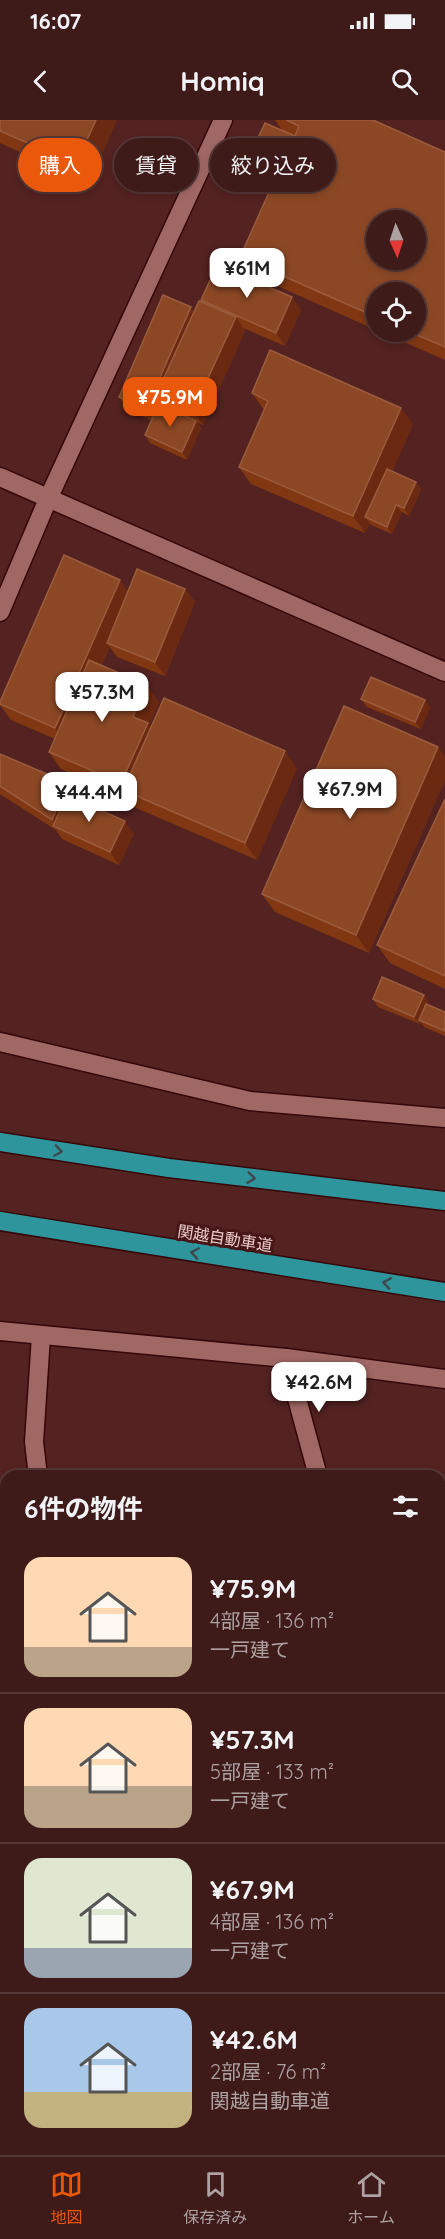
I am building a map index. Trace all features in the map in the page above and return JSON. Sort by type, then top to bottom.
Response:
[{"type":"highway","points":[[0,1142],[169,1168],[445,1201]]},
{"type":"highway","name":"関越自動車道","points":[[0,1221],[445,1292]]},
{"type":"street","points":[[0,612],[48,499],[223,120]]},
{"type":"street","points":[[0,477],[445,672]]},
{"type":"street","points":[[0,1042],[250,1101],[445,1118]]},
{"type":"street","points":[[0,1331],[286,1358],[445,1379]]},
{"type":"street","points":[[37,1470],[34,1442],[41,1336]]},
{"type":"street","points":[[286,1358],[316,1470]]},
{"type":"building","points":[[0,120],[96,120],[88,138],[18,139],[0,131]]},
{"type":"building","points":[[286,120],[373,120],[445,152],[445,347],[426,339],[426,282],[366,282],[366,313],[240,257],[269,192],[336,192],[336,138],[258,138],[265,123],[295,136],[299,126]]},
{"type":"building","points":[[217,265],[292,297],[276,333],[201,300]]},
{"type":"building","points":[[163,295],[191,307],[146,409],[119,397]]},
{"type":"building","points":[[199,301],[236,317],[193,411],[156,395]]},
{"type":"building","points":[[270,350],[401,408],[353,516],[239,467],[268,401],[252,393]]},
{"type":"building","points":[[159,404],[196,421],[182,452],[145,435]]},
{"type":"building","points":[[387,469],[416,482],[404,508],[396,505],[387,527],[365,517]]},
{"type":"building","points":[[64,555],[120,580],[55,728],[0,704],[0,702]]},
{"type":"building","points":[[137,569],[185,589],[155,662],[107,643]]},
{"type":"building","points":[[89,660],[147,685],[133,717],[148,723],[121,783],[49,752]]},
{"type":"building","points":[[371,677],[425,700],[415,722],[361,699]]},
{"type":"building","points":[[164,698],[285,751],[245,843],[123,790]]},
{"type":"building","points":[[344,706],[438,747],[356,935],[262,894]]},
{"type":"building","points":[[0,754],[68,783],[52,820],[0,786]]},
{"type":"building","points":[[67,795],[125,821],[110,852],[53,826]]},
{"type":"building","points":[[445,799],[445,976],[377,945]]},
{"type":"building","points":[[382,977],[424,995],[414,1017],[373,999]]},
{"type":"building","points":[[426,1004],[445,1012],[445,1031],[419,1020]]}]
